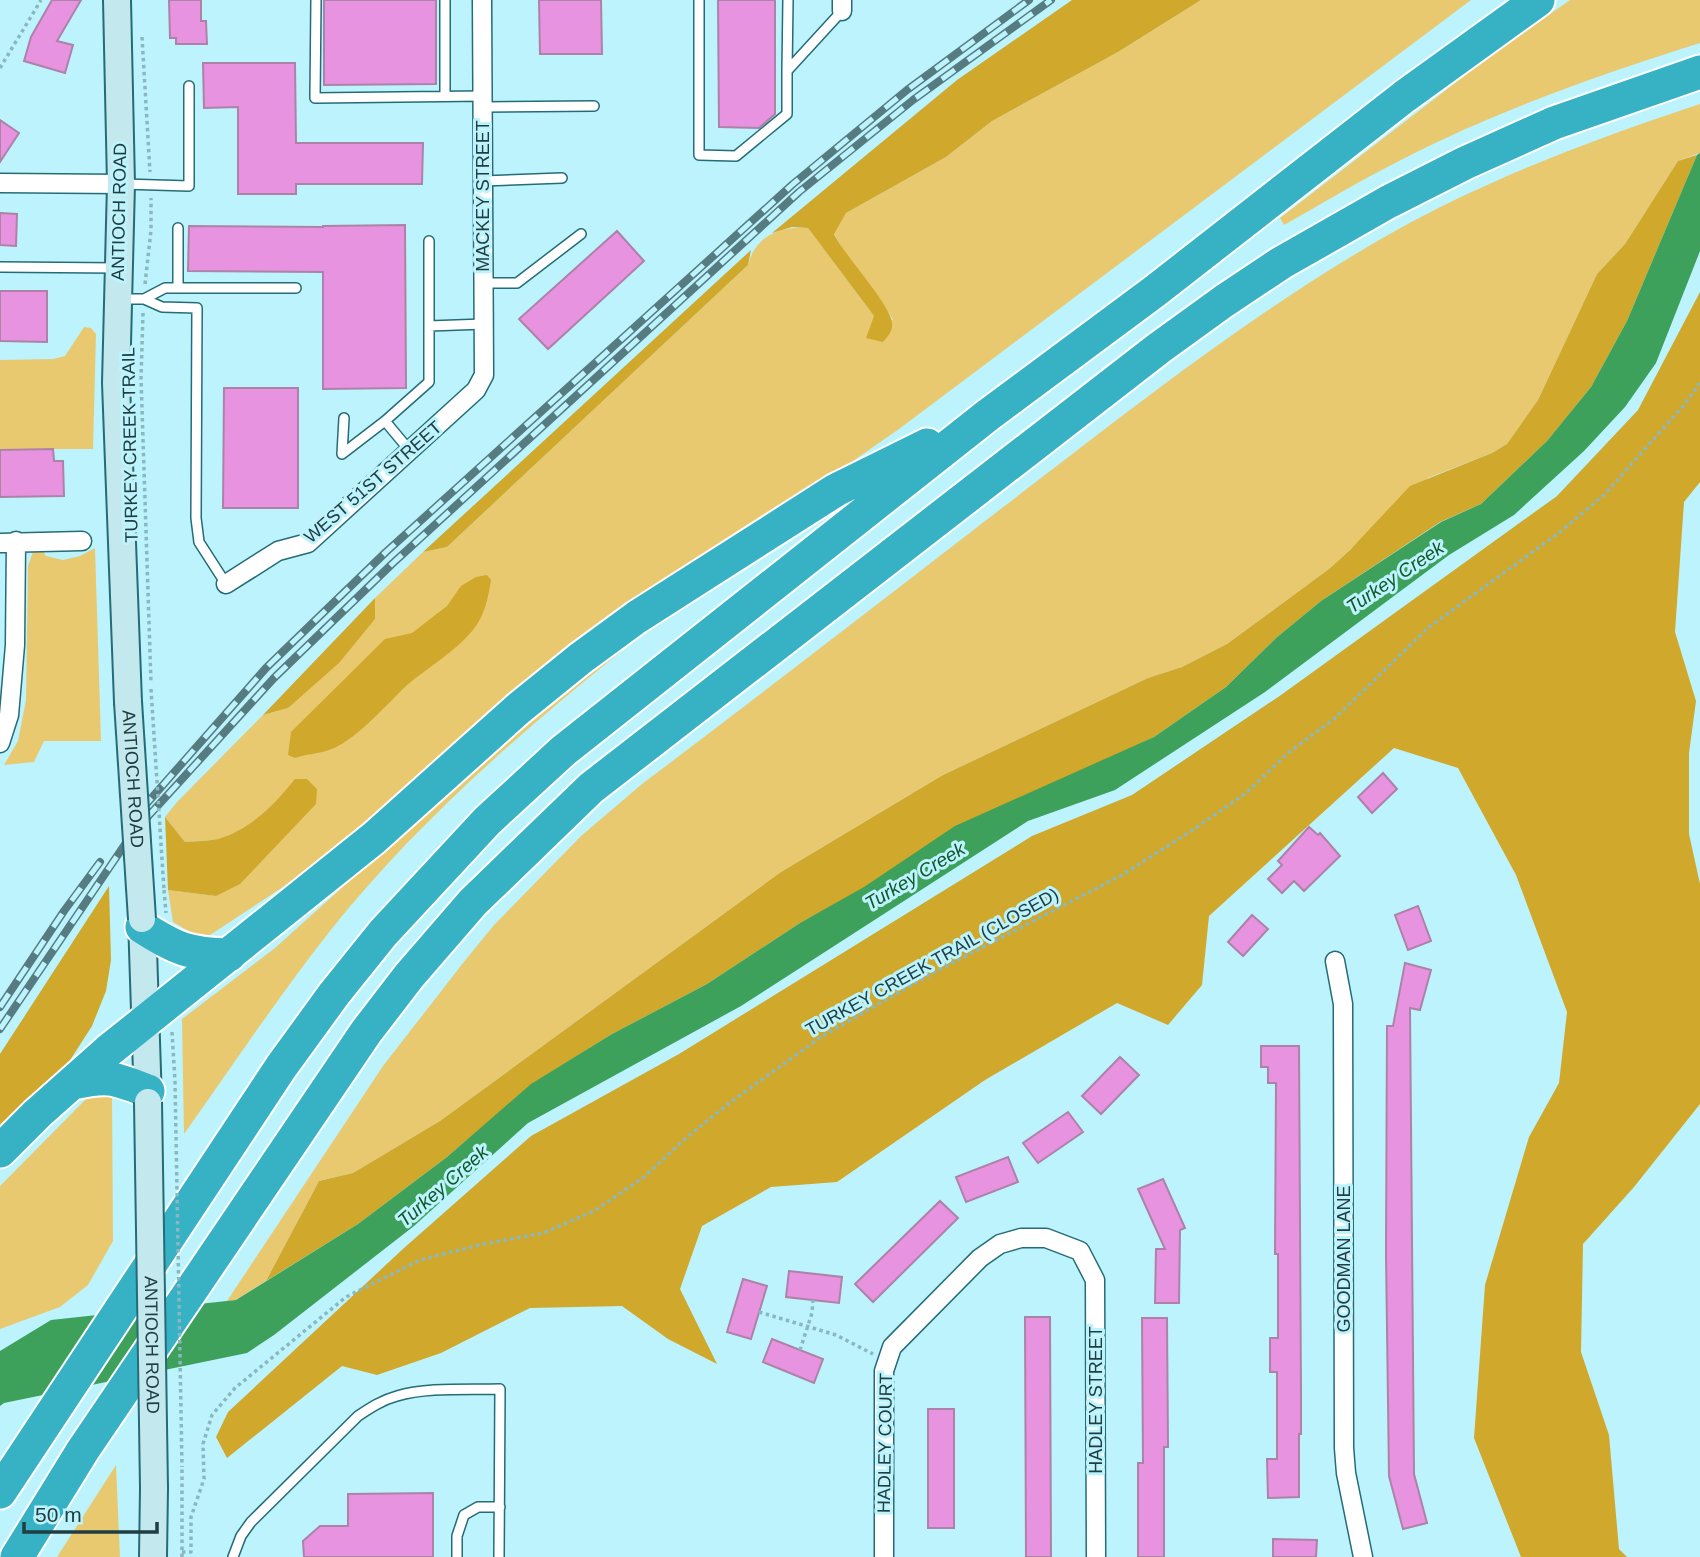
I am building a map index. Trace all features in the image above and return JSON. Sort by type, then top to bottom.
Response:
[{"type":"highway","points":[[6,1482],[281,1067],[334,994],[375,943],[487,821],[563,751],[988,415],[1405,96],[1538,0]]},
{"type":"highway","points":[[17,1557],[83,1450],[329,1084],[409,976],[473,902],[591,788],[1159,348],[1281,263],[1388,202],[1465,163],[1554,123],[1700,72]]},
{"type":"highway","points":[[0,1151],[108,1051],[374,838],[518,709],[581,658],[637,617],[836,490],[988,415]]},
{"type":"highway","points":[[142,923],[183,951],[203,955],[229,955]]},
{"type":"highway","points":[[73,1083],[101,1077],[157,1091]]},
{"type":"main road","name":"ANTIOCH ROAD","points":[[117,0],[121,184],[119,268],[131,299],[117,397],[128,702],[147,1020],[157,1091],[153,1557]]},
{"type":"street","name":"MACKEY STREET","points":[[476,390],[484,375],[482,0]]},
{"type":"street","points":[[0,183],[121,184]]},
{"type":"street","name":"WEST 51ST STREET","points":[[226,584],[278,551],[308,543],[476,390]]},
{"type":"street","points":[[0,743],[9,715],[15,645],[8,542],[82,541]]},
{"type":"street","name":"GOODMAN LANE","points":[[1335,961],[1343,1004],[1344,1448],[1346,1473],[1363,1557]]},
{"type":"street","name":"HADLEY COURT","points":[[884,1557],[884,1371],[892,1347],[980,1258],[1000,1244],[1021,1238],[1046,1238],[1075,1249]]},
{"type":"street","name":"HADLEY STREET","points":[[1075,1249],[1080,1251],[1095,1280],[1097,1557]]},
{"type":"lane","points":[[316,0],[315,98],[445,96],[483,101],[594,106]]},
{"type":"lane","points":[[445,0],[445,96]]},
{"type":"lane","points":[[699,0],[699,155],[736,156],[787,114],[788,0]]},
{"type":"lane","points":[[787,71],[842,6]]},
{"type":"lane","points":[[121,184],[189,186],[189,86]]},
{"type":"lane","points":[[483,181],[562,178]]},
{"type":"lane","points":[[178,228],[178,288]]},
{"type":"lane","points":[[484,283],[517,283],[581,234]]},
{"type":"lane","points":[[344,418],[342,454],[429,382],[429,241]]},
{"type":"lane","points":[[0,267],[119,268]]},
{"type":"lane","points":[[131,299],[165,288],[296,288]]},
{"type":"lane","points":[[131,299],[162,307],[197,308],[196,518],[200,542],[226,584]]},
{"type":"lane","points":[[429,326],[484,324]]},
{"type":"lane","points":[[385,421],[410,451]]},
{"type":"lane","points":[[233,1557],[241,1536],[251,1522],[358,1416],[376,1404],[394,1396],[411,1393],[500,1389],[499,1557]]},
{"type":"lane","points":[[457,1557],[457,1536],[464,1515],[478,1507],[500,1507]]},
{"type":"path","points":[[0,68],[41,0]]},
{"type":"path","name":"TURKEY CREEK TRAIL","points":[[141,27],[151,230],[131,299],[141,378],[151,689],[164,890]]},
{"type":"path","name":"TURKEY CREEK TRAIL (CLOSED)","points":[[182,1554],[191,1552],[191,1517],[204,1479],[203,1444],[212,1415],[235,1388],[346,1297],[420,1260],[518,1236],[543,1233],[594,1212],[644,1177],[687,1137],[729,1104],[821,1037],[929,975],[1122,875],[1194,830],[1246,793],[1288,754],[1335,718],[1429,627],[1560,532],[1605,494],[1700,383]]},
{"type":"path","points":[[157,1091],[182,1467],[182,1554]]},
{"type":"path","points":[[800,1350],[809,1325],[813,1300]]},
{"type":"path","points":[[759,1312],[836,1335],[888,1360]]},
{"type":"shaded area","points":[[1072,0],[1201,0],[1118,52],[992,121],[946,157],[846,213],[834,234],[884,304],[892,323],[891,331],[883,342],[866,338],[874,316],[808,228],[792,227],[772,233],[957,80]]},
{"type":"shaded area","points":[[1201,0],[1471,0],[292,881],[207,937],[191,937],[192,933],[173,922],[168,890],[216,896],[295,780],[251,823],[218,839],[185,842],[165,817],[177,802],[263,715],[288,708],[375,619],[375,598],[423,552],[447,547],[748,265],[751,255],[763,240],[779,231],[808,228],[874,316],[893,320],[847,256],[834,233],[846,213],[946,157],[992,121],[1118,52]]},
{"type":"shaded area","points":[[1570,0],[1700,0],[1700,43],[1586,81],[1437,142],[1284,225],[1280,218],[1490,56]]},
{"type":"shaded area","points":[[1700,104],[1700,153],[1678,161],[1625,244],[1597,274],[1538,400],[1507,444],[1492,453],[1428,478],[1329,569],[1227,644],[1182,667],[1148,678],[943,775],[781,872],[440,1121],[353,1173],[319,1181],[266,1281],[236,1300],[227,1301],[383,1066],[463,963],[494,925],[581,836],[642,784],[1127,412],[1258,317],[1348,258],[1432,211],[1506,176],[1583,145]]},
{"type":"shaded area","points":[[1697,155],[1627,321],[1591,387],[1547,441],[1481,504],[1440,522],[1321,601],[1276,638],[1226,687],[1154,737],[1097,764],[800,923],[707,984],[612,1034],[532,1084],[447,1157],[358,1224],[266,1281],[319,1181],[353,1173],[440,1121],[781,872],[943,775],[1148,678],[1182,667],[1227,644],[1329,569],[1410,486],[1492,453],[1507,444],[1538,400],[1597,274],[1625,244],[1678,161]]},
{"type":"shaded area","points":[[751,250],[748,265],[447,547],[423,552]]},
{"type":"shaded area","points":[[1700,292],[1700,482],[1684,502],[1675,632],[1696,701],[1689,753],[1689,834],[1700,884],[1700,1104],[1634,1187],[1583,1244],[1581,1352],[1609,1435],[1619,1549],[1627,1557],[1521,1557],[1474,1438],[1485,1285],[1529,1137],[1559,1083],[1567,1012],[1516,875],[1458,768],[1394,748],[1209,916],[1202,985],[1168,1025],[1117,1003],[985,1080],[837,1182],[771,1187],[702,1226],[680,1289],[717,1364],[668,1339],[622,1306],[530,1308],[441,1353],[377,1375],[342,1366],[227,1458],[216,1437],[228,1412],[404,1248],[531,1136],[679,1054],[1032,836],[1132,795],[1281,695],[1557,496],[1638,410]]},
{"type":"shaded area","points":[[84,327],[91,328],[96,334],[93,449],[0,449],[0,360],[53,359],[65,356]]},
{"type":"shaded area","points":[[35,546],[41,548],[46,556],[63,560],[80,556],[95,548],[101,741],[44,741],[34,762],[4,765],[18,741],[26,700],[28,566]]},
{"type":"shaded area","points":[[487,575],[491,580],[483,612],[473,630],[458,646],[406,686],[347,741],[322,752],[295,758],[288,755],[291,732],[385,639],[412,633],[447,606],[461,586],[476,577]]},
{"type":"shaded area","points":[[375,598],[375,619],[339,663],[288,708],[263,715]]},
{"type":"shaded area","points":[[646,632],[479,772],[364,890],[311,956],[184,1134],[182,1019],[275,948],[558,693]]},
{"type":"shaded area","points":[[295,779],[307,779],[317,789],[316,804],[240,884],[216,896],[168,890],[165,817],[185,842],[218,839],[251,823],[279,798]]},
{"type":"shaded area","points":[[109,886],[111,960],[106,991],[92,1026],[65,1068],[0,1128],[0,1054]]},
{"type":"shaded area","points":[[112,1095],[113,1241],[88,1285],[60,1307],[0,1329],[0,1186],[87,1098]]},
{"type":"shaded area","points":[[116,1465],[120,1557],[57,1557]]},
{"type":"water","name":"Turkey Creek","points":[[1700,153],[1700,251],[1656,363],[1625,407],[1584,451],[1514,515],[1449,555],[1265,692],[1115,790],[1028,821],[741,1006],[528,1123],[414,1226],[247,1353],[0,1406],[0,1351],[51,1320],[236,1300],[358,1224],[447,1157],[531,1084],[612,1034],[707,984],[800,923],[864,887],[955,826],[1154,737],[1226,687],[1276,638],[1321,601],[1441,522],[1481,504],[1547,441],[1591,387],[1627,321]]},
{"type":"building","points":[[52,0],[81,0],[57,41],[73,45],[65,73],[24,61],[31,37]]},
{"type":"building","points":[[169,0],[201,0],[201,21],[206,21],[207,44],[176,44],[176,38],[170,38]]},
{"type":"building","points":[[324,0],[436,0],[436,84],[324,85]]},
{"type":"building","points":[[539,0],[601,0],[602,54],[540,54]]},
{"type":"building","points":[[718,0],[775,0],[775,114],[759,128],[719,127]]},
{"type":"building","points":[[203,63],[295,63],[296,143],[423,143],[422,184],[296,184],[296,194],[238,194],[238,107],[204,108]]},
{"type":"building","points":[[0,120],[19,133],[0,162]]},
{"type":"building","points":[[0,213],[17,214],[16,246],[0,245]]},
{"type":"building","points":[[405,225],[406,388],[323,389],[323,272],[188,271],[189,226]]},
{"type":"building","points":[[617,231],[644,261],[548,349],[519,319]]},
{"type":"building","points":[[0,291],[47,291],[47,342],[0,341]]},
{"type":"building","points":[[224,388],[298,388],[298,508],[223,508]]},
{"type":"building","points":[[53,449],[54,461],[63,461],[64,496],[0,497],[0,450]]},
{"type":"building","points":[[1383,773],[1397,789],[1372,813],[1358,797]]},
{"type":"building","points":[[1309,827],[1318,835],[1320,833],[1340,856],[1304,891],[1294,881],[1282,893],[1268,879],[1282,865],[1278,861]]},
{"type":"building","points":[[1418,906],[1431,941],[1408,950],[1395,915]]},
{"type":"building","points":[[1252,915],[1268,929],[1243,956],[1228,942]]},
{"type":"building","points":[[1405,963],[1431,970],[1420,1010],[1410,1008],[1414,1474],[1427,1523],[1403,1529],[1389,1476],[1386,1253],[1387,1026],[1393,1026]]},
{"type":"building","points":[[1261,1046],[1299,1046],[1299,1497],[1268,1498],[1267,1459],[1277,1459],[1277,1372],[1270,1372],[1270,1338],[1278,1338],[1278,1254],[1275,1254],[1276,1083],[1268,1083],[1268,1067],[1261,1067]]},
{"type":"building","points":[[1120,1057],[1139,1075],[1101,1114],[1082,1096]]},
{"type":"building","points":[[1068,1112],[1083,1132],[1038,1163],[1023,1143]]},
{"type":"building","points":[[1008,1157],[1018,1182],[966,1202],[956,1177]]},
{"type":"building","points":[[1163,1179],[1185,1228],[1180,1230],[1179,1303],[1155,1303],[1156,1249],[1165,1249],[1138,1189]]},
{"type":"building","points":[[940,1201],[958,1218],[873,1302],[855,1284]]},
{"type":"building","points":[[789,1271],[842,1277],[839,1303],[786,1297]]},
{"type":"building","points":[[743,1279],[767,1286],[751,1339],[727,1332]]},
{"type":"building","points":[[1025,1317],[1050,1317],[1051,1557],[1026,1557]]},
{"type":"building","points":[[1142,1318],[1167,1318],[1168,1447],[1164,1447],[1164,1557],[1138,1557],[1138,1463],[1143,1463]]},
{"type":"building","points":[[772,1339],[823,1359],[814,1383],[763,1362]]},
{"type":"building","points":[[928,1409],[954,1409],[954,1528],[928,1528]]},
{"type":"building","points":[[433,1493],[433,1557],[304,1557],[303,1541],[320,1526],[348,1526],[348,1494]]},
{"type":"building","points":[[1273,1539],[1317,1540],[1316,1557],[1273,1557]]},
{"type":"railway","points":[[141,810],[266,668],[386,552],[793,184],[907,90],[1029,0]]},
{"type":"railway","points":[[0,1029],[132,834],[274,678],[392,564],[799,192],[913,100],[1051,0]]},
{"type":"railway","points":[[0,1007],[100,862]]}]
